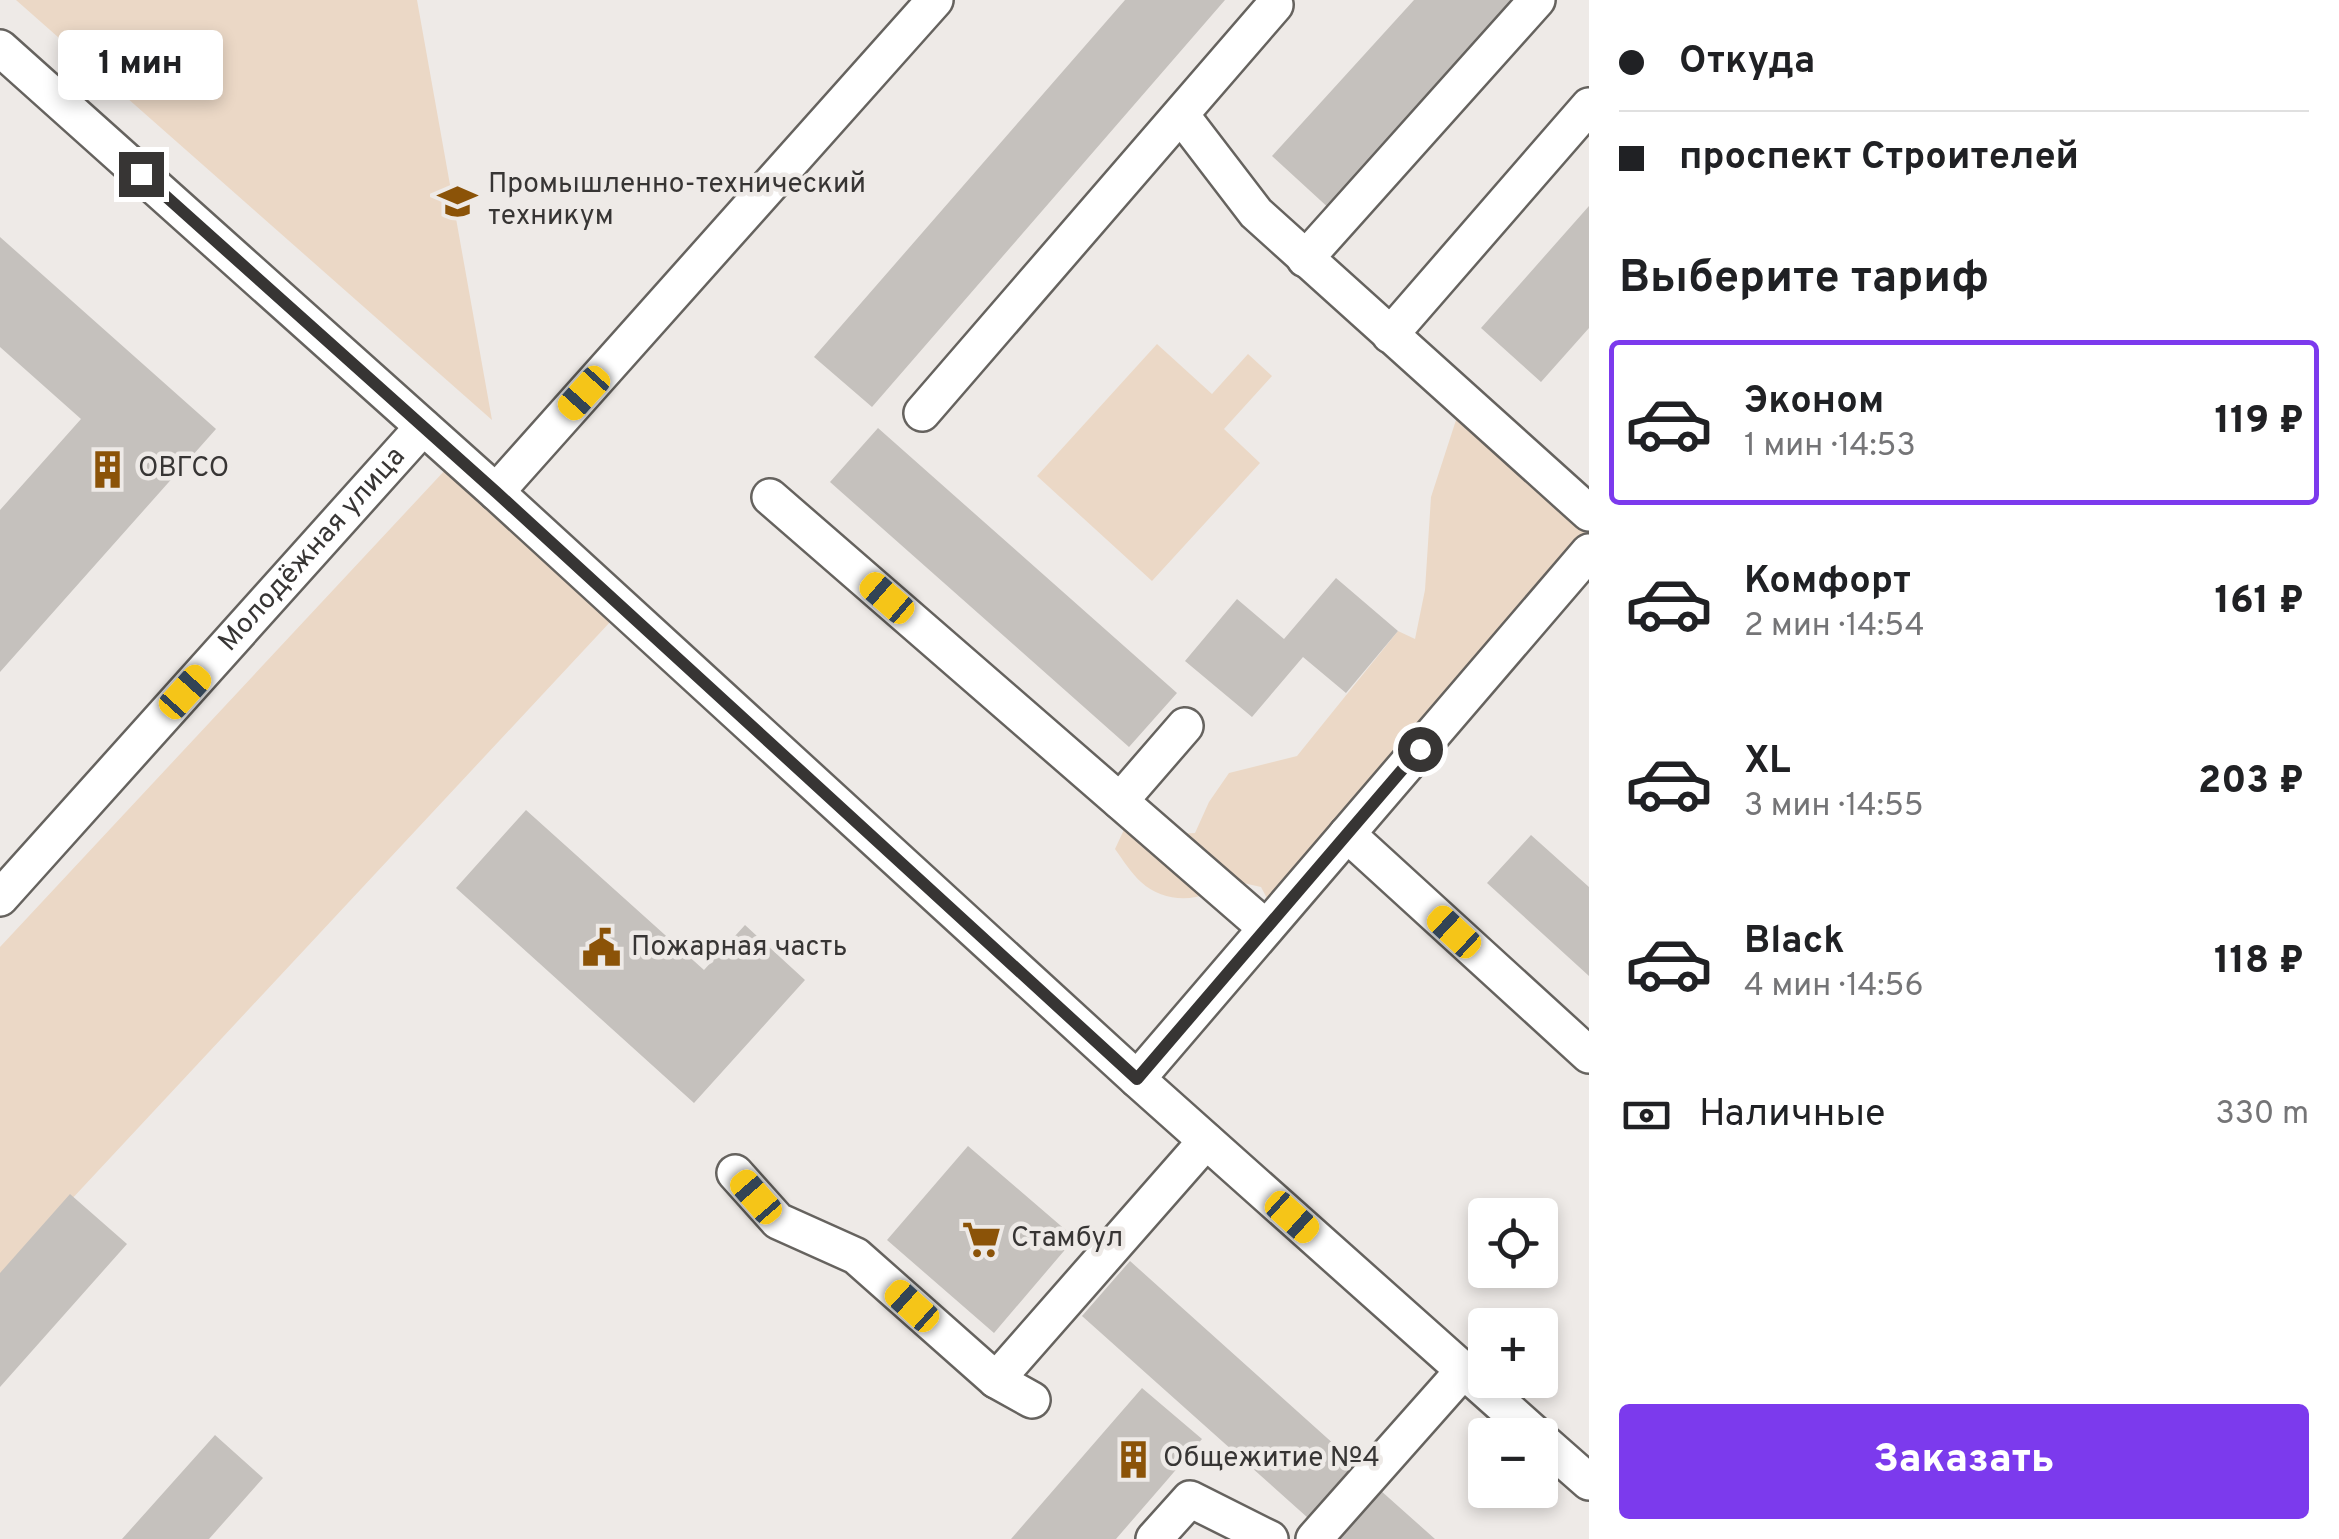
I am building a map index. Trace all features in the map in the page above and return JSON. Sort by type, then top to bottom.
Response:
[{"type":"street","points":[[496,492],[935,0]]},
{"type":"street","points":[[1305,259],[1537,0]]},
{"type":"street","points":[[922,413],[1275,5]]},
{"type":"street","points":[[0,48],[496,492],[1137,1079],[1516,1418]]},
{"type":"street","points":[[1390,335],[1589,106]]},
{"type":"street","points":[[1181,115],[1256,213],[1589,514]]},
{"type":"street","name":"Молодёжная улица","points":[[0,898],[423,427]]},
{"type":"street","points":[[770,497],[1266,928]]},
{"type":"street","points":[[1137,1079],[1589,552]]},
{"type":"street","points":[[1120,801],[1185,726]]},
{"type":"street","points":[[1347,834],[1589,1055]]},
{"type":"street","points":[[996,1380],[1206,1140]]},
{"type":"street","points":[[736,1173],[778,1221],[856,1256],[996,1380],[1032,1400]]},
{"type":"street","points":[[1314,1539],[1463,1371]]},
{"type":"street","points":[[1558,1455],[1589,1482]]},
{"type":"street","points":[[1154,1539],[1190,1499],[1270,1539]]},
{"type":"shaded area","points":[[16,0],[417,0],[492,420]]},
{"type":"shaded area","points":[[1157,344],[1212,394],[1248,354],[1272,376],[1224,429],[1260,463],[1152,581],[1037,476]]},
{"type":"shaded area","points":[[1457,417],[1589,536],[1271,906],[1261,887],[1230,880],[1198,897],[1174,898],[1151,890],[1115,849],[1128,821],[1159,835],[1195,833],[1209,802],[1229,773],[1297,756],[1398,631],[1415,639],[1425,590],[1431,497]]},
{"type":"shaded area","points":[[447,468],[611,621],[0,1276],[0,947]]},
{"type":"building","points":[[1125,0],[1225,0],[872,407],[814,357]]},
{"type":"building","points":[[1414,0],[1524,0],[1332,211],[1272,156]]},
{"type":"building","points":[[1589,206],[1589,328],[1541,382],[1481,328]]},
{"type":"building","name":"ОВГСО","points":[[0,237],[216,429],[0,672],[0,510],[81,419],[0,347]]},
{"type":"building","points":[[878,428],[1177,693],[1129,747],[830,482]]},
{"type":"building","points":[[1336,578],[1398,631],[1346,693],[1303,657],[1252,717],[1185,661],[1237,599],[1284,639]]},
{"type":"building","name":"Пожарная часть","points":[[526,810],[704,970],[745,925],[805,980],[694,1103],[456,888]]},
{"type":"building","points":[[1531,835],[1589,887],[1589,976],[1487,883]]},
{"type":"building","name":"Стамбул","points":[[968,1146],[1075,1238],[994,1333],[887,1240]]},
{"type":"building","points":[[70,1194],[127,1244],[0,1387],[0,1273]]},
{"type":"building","points":[[1130,1261],[1356,1464],[1308,1518],[1082,1316]]},
{"type":"building","name":"Общежитие №4","points":[[1142,1388],[1202,1439],[1116,1539],[1011,1539]]},
{"type":"building","points":[[215,1435],[263,1478],[209,1539],[122,1539]]},
{"type":"building","points":[[1380,1490],[1435,1539],[1336,1539]]},
{"type":"place","name":"Промышленно-технический техникум","points":[[458,201]]},
{"type":"place","name":"ОВГСО","points":[[108,469]]},
{"type":"place","name":"Пожарная часть","points":[[601,948]]},
{"type":"place","name":"Стамбул","points":[[981,1239]]},
{"type":"place","name":"Общежитие №4","points":[[1133,1459]]},
{"type":"route","points":[[141,174],[496,492],[1137,1079],[1420,749]]}]
